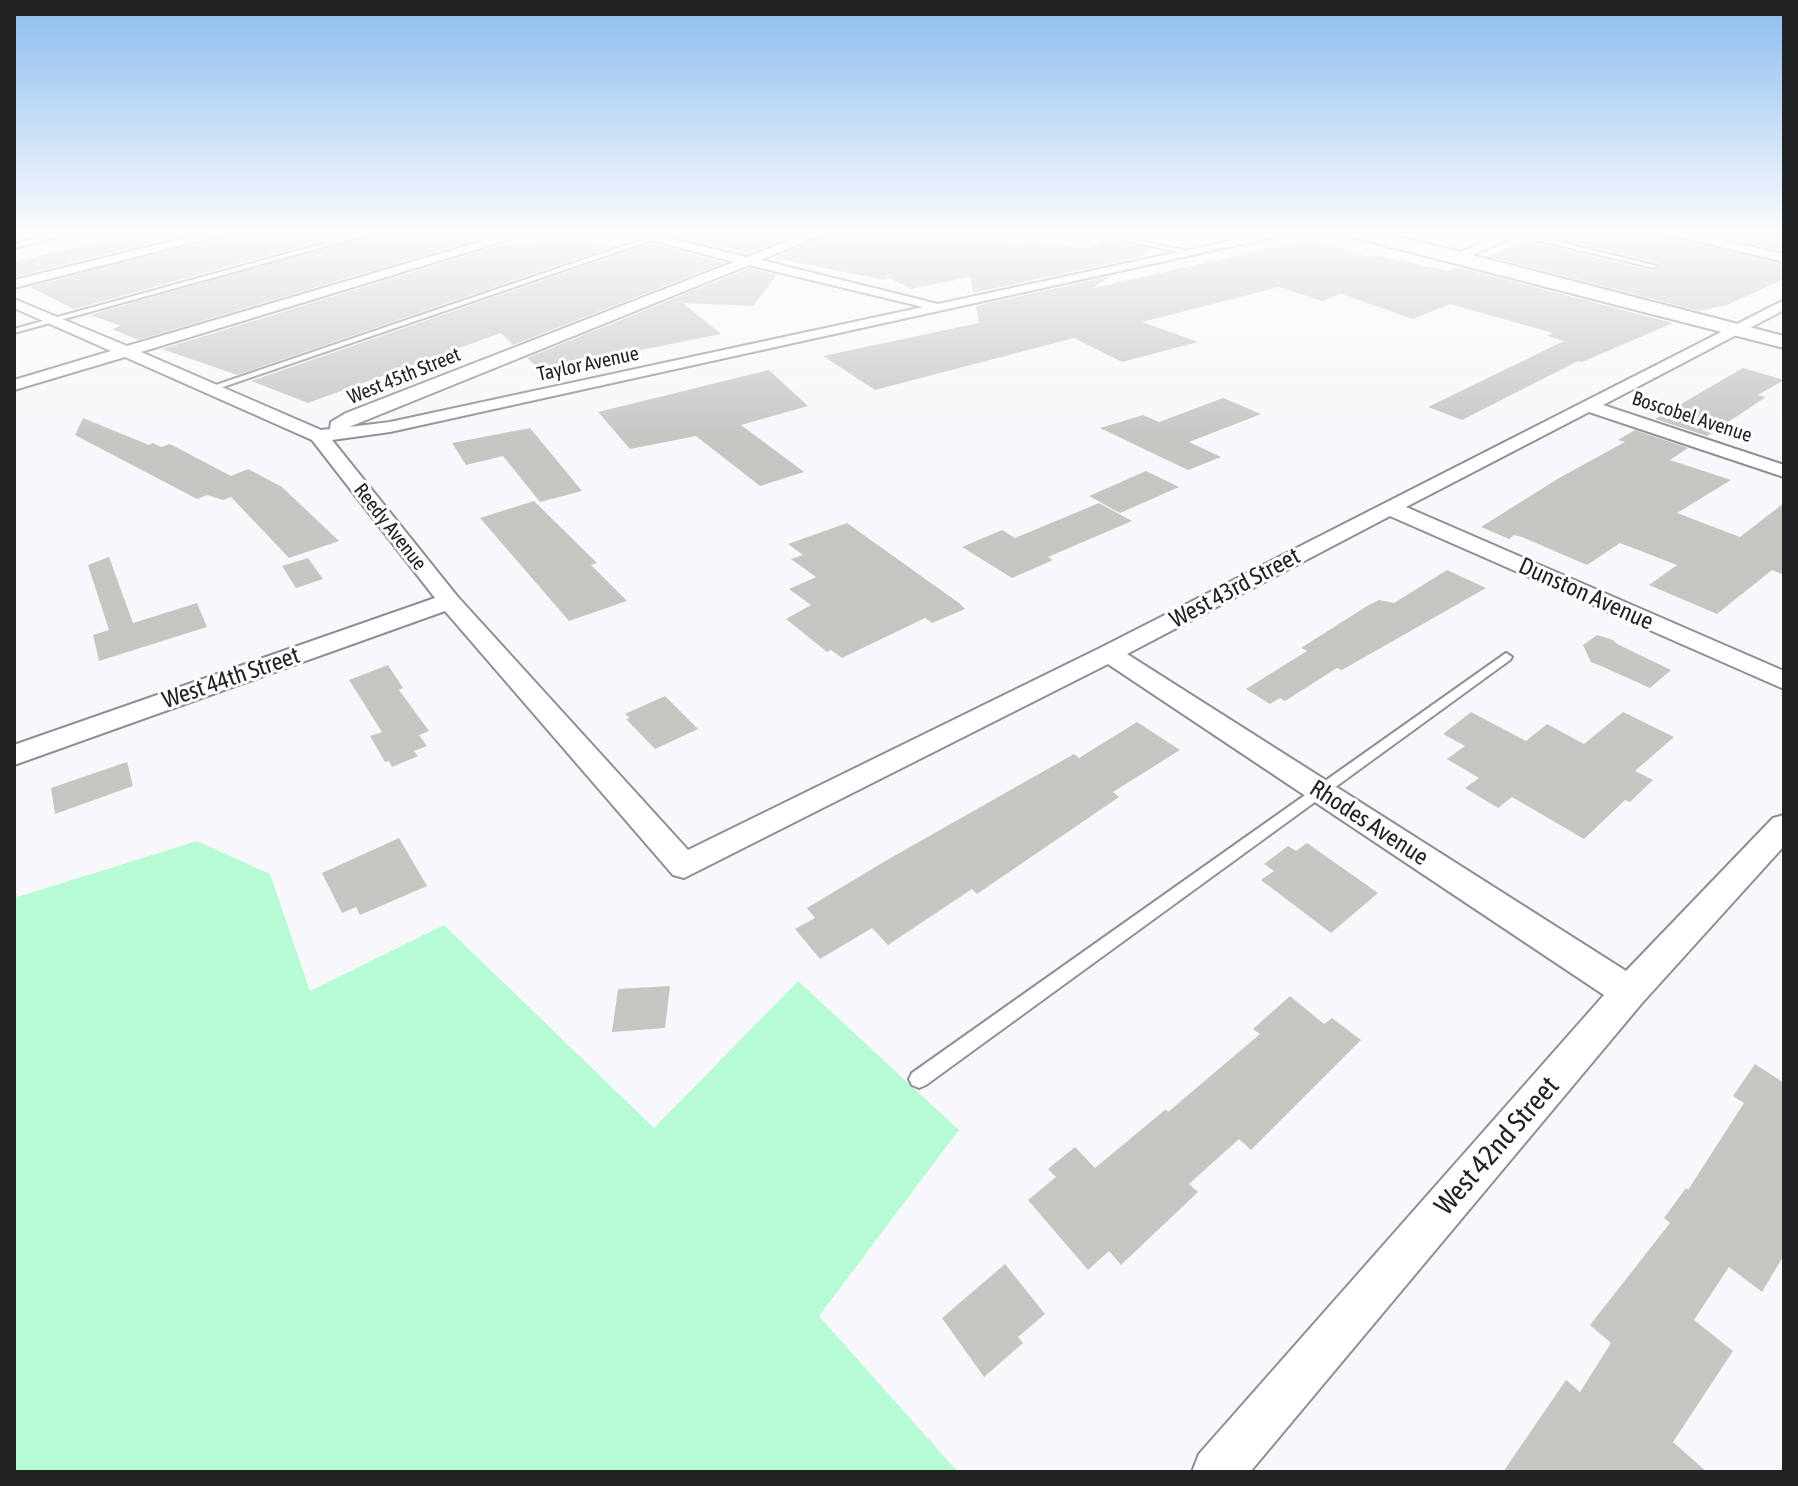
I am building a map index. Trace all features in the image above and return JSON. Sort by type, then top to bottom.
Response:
[{"type":"main road","points":[[1634,302],[1784,342]]},
{"type":"street","points":[[14,385],[290,302]]},
{"type":"street","name":"West 45th Street","points":[[319,436],[352,417],[642,302]]},
{"type":"street","points":[[920,302],[940,307]]},
{"type":"street","name":"Taylor Avenue","points":[[319,436],[390,427],[962,302]]},
{"type":"street","name":"Reedy Avenue","points":[[14,303],[319,436],[449,601],[684,866]]},
{"type":"street","name":"West 43rd Street","points":[[684,866],[1109,653],[1784,304]]},
{"type":"street","name":"Boscobel Avenue","points":[[1587,405],[1784,471]]},
{"type":"street","name":"Dunston Avenue","points":[[1388,507],[1784,681]]},
{"type":"street","name":"West 44th Street","points":[[14,755],[449,601]]},
{"type":"street","name":"Rhodes Avenue","points":[[1109,653],[1629,992]]},
{"type":"street","name":"West 42nd Street","points":[[1217,1472],[1629,992],[1784,826]]},
{"type":"lane","points":[[14,331],[119,302]]},
{"type":"lane","points":[[211,388],[462,302]]},
{"type":"lane","points":[[919,1079],[1506,657]]},
{"type":"green space","points":[[197,841],[270,874],[310,991],[444,925],[654,1128],[798,981],[959,1130],[819,1316],[958,1472],[14,1472],[14,898]]},
{"type":"building","points":[[61,302],[98,302],[74,309]]},
{"type":"building","points":[[134,302],[265,302],[138,340],[112,329],[121,326],[90,315]]},
{"type":"building","points":[[314,302],[450,302],[237,375],[162,349]]},
{"type":"building","points":[[479,302],[623,302],[513,345],[501,333],[308,403],[251,381]]},
{"type":"building","points":[[664,302],[756,302],[753,306],[683,303],[721,334],[541,370],[527,358]]},
{"type":"building","points":[[992,302],[1219,302],[1142,322],[1198,342],[1122,362],[1074,338],[875,390],[823,356],[979,323],[976,306]]},
{"type":"building","points":[[1365,302],[1593,302],[1673,323],[1582,362],[1578,361],[1462,420],[1428,407],[1564,341],[1547,336],[1553,333],[1450,304],[1413,319]]},
{"type":"building","points":[[1666,302],[1733,302],[1727,305],[1699,311]]},
{"type":"building","points":[[1743,368],[1784,380],[1758,395],[1766,397],[1707,436],[1655,419]]},
{"type":"building","points":[[769,370],[808,406],[741,425],[804,472],[760,486],[696,436],[630,449],[598,412]]},
{"type":"building","points":[[1223,398],[1261,414],[1189,442],[1221,457],[1188,470],[1100,428],[1143,415],[1159,422]]},
{"type":"building","points":[[83,418],[149,445],[153,443],[161,447],[170,444],[231,476],[248,469],[282,487],[339,541],[289,558],[231,497],[223,500],[207,495],[197,499],[75,435]]},
{"type":"building","points":[[530,428],[582,491],[540,502],[503,456],[466,465],[452,443]]},
{"type":"building","points":[[1635,430],[1688,448],[1670,460],[1731,480],[1677,513],[1740,537],[1784,503],[1784,575],[1772,570],[1717,614],[1649,585],[1677,565],[1620,543],[1587,565],[1522,537],[1514,535],[1509,539],[1481,527],[1559,478],[1625,442],[1618,440]]},
{"type":"building","points":[[1146,471],[1179,487],[1120,513],[1089,496]]},
{"type":"building","points":[[534,501],[597,563],[591,565],[627,601],[569,621],[480,518]]},
{"type":"building","points":[[1099,503],[1132,521],[1048,557],[1053,560],[1012,578],[962,547],[1002,530],[1015,538]]},
{"type":"building","points":[[847,523],[965,609],[932,623],[925,618],[842,658],[831,650],[827,652],[786,619],[811,605],[789,589],[816,577],[791,559],[803,555],[788,544]]},
{"type":"building","points":[[109,557],[133,623],[197,603],[207,627],[99,661],[93,635],[109,630],[88,565]]},
{"type":"building","points":[[308,558],[323,579],[296,588],[282,566]]},
{"type":"building","points":[[1447,570],[1486,588],[1342,670],[1337,668],[1285,701],[1280,698],[1270,704],[1246,689],[1307,651],[1301,648],[1367,606],[1379,600],[1394,603]]},
{"type":"building","points":[[1597,635],[1671,670],[1650,688],[1591,662],[1583,645]]},
{"type":"building","points":[[388,665],[403,688],[399,690],[429,731],[419,735],[427,746],[414,751],[418,756],[392,767],[389,761],[385,762],[370,736],[382,732],[349,680]]},
{"type":"building","points":[[665,696],[698,729],[655,749],[626,719],[630,718],[625,714]]},
{"type":"building","points":[[1471,712],[1526,741],[1547,724],[1584,744],[1623,712],[1674,737],[1635,771],[1653,780],[1630,802],[1625,800],[1584,839],[1512,797],[1498,808],[1465,788],[1479,778],[1447,759],[1465,746],[1443,734]]},
{"type":"building","points":[[1137,722],[1180,750],[1113,792],[1119,797],[977,894],[972,889],[888,945],[872,928],[820,959],[795,929],[815,918],[807,908],[1074,754],[1079,758]]},
{"type":"building","points":[[127,762],[133,786],[55,814],[51,788]]},
{"type":"building","points":[[399,838],[427,886],[360,915],[356,907],[342,913],[322,873]]},
{"type":"building","points":[[1307,843],[1378,893],[1331,933],[1261,880],[1274,871],[1264,864],[1288,846],[1296,851]]},
{"type":"building","points":[[670,986],[665,1028],[612,1032],[618,989]]},
{"type":"building","points":[[1290,996],[1324,1024],[1332,1018],[1361,1040],[1251,1150],[1239,1139],[1189,1184],[1198,1192],[1121,1265],[1109,1251],[1088,1270],[1028,1200],[1056,1177],[1048,1169],[1075,1147],[1095,1168],[1166,1109],[1168,1112],[1260,1034],[1253,1029]]},
{"type":"building","points":[[1755,1064],[1784,1083],[1784,1255],[1762,1292],[1729,1267],[1694,1320],[1733,1351],[1673,1442],[1707,1472],[1503,1472],[1566,1380],[1580,1392],[1611,1343],[1590,1325],[1670,1223],[1664,1218],[1686,1188],[1688,1190],[1744,1103],[1733,1096]]},
{"type":"building","points":[[1005,1264],[1045,1314],[1018,1337],[1023,1343],[984,1377],[942,1318]]}]
